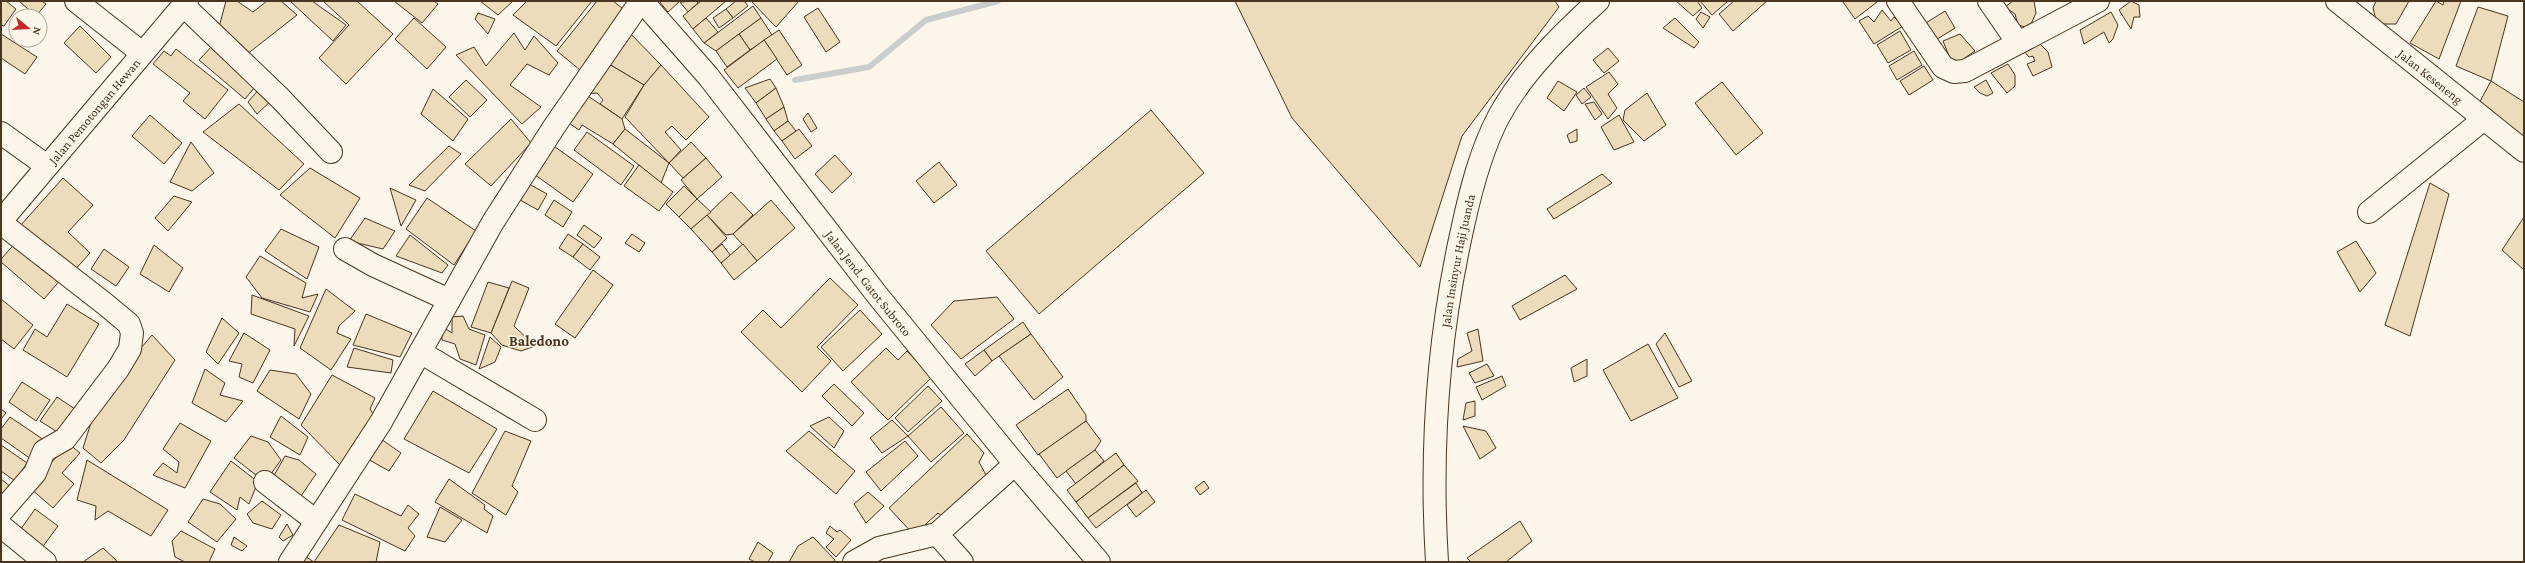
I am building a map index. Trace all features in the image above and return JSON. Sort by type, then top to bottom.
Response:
[{"type":"street","points":[[76,1],[142,53]]},
{"type":"street","points":[[290,562],[381,422],[493,222],[554,127],[642,1]]},
{"type":"street","name":"Jalan Jend. Gatot Subroto","points":[[642,1],[708,76],[878,296],[1015,464],[1099,562]]},
{"type":"street","name":"Jalan Insinyur Haji Juanda","points":[[1437,562],[1435,505],[1438,388],[1451,284],[1476,172],[1487,141],[1511,98],[1568,29],[1598,1]]},
{"type":"street","points":[[1898,1],[1943,67],[1950,71],[1965,71],[2098,1]]},
{"type":"street","points":[[1989,1],[2018,43]]},
{"type":"street","points":[[185,3],[280,98],[331,152]]},
{"type":"street","name":"Jalan Pemotongan Hewan","points":[[1,222],[185,3]]},
{"type":"street","name":"Jalan Keseneng","points":[[2348,5],[2524,152]]},
{"type":"street","points":[[2369,212],[2484,119]]},
{"type":"street","points":[[1,133],[47,166]]},
{"type":"street","points":[[1,222],[129,324],[132,333],[130,349],[118,369],[65,439],[44,451],[35,473],[1,512]]},
{"type":"street","points":[[345,249],[373,265],[449,300]]},
{"type":"street","points":[[420,352],[535,420]]},
{"type":"street","points":[[854,562],[879,548],[937,534],[1015,464]]},
{"type":"street","points":[[265,482],[316,521]]},
{"type":"street","points":[[1,526],[44,562]]},
{"type":"street","points":[[937,534],[962,562]]},
{"type":"building","points":[[1,1],[6,1],[15,8],[8,8],[8,20],[4,26],[1,25]]},
{"type":"building","points":[[19,1],[42,1],[46,4],[43,8],[27,8]]},
{"type":"building","points":[[226,1],[237,1],[253,12],[267,1],[281,1],[297,15],[246,55],[218,31]]},
{"type":"building","points":[[290,1],[312,1],[346,25],[333,41]]},
{"type":"building","points":[[323,1],[357,1],[393,34],[346,84],[319,58],[349,25]]},
{"type":"building","points":[[394,1],[434,1],[438,4],[422,23]]},
{"type":"building","points":[[480,1],[513,1],[498,15]]},
{"type":"building","points":[[527,1],[592,1],[556,46],[513,15]]},
{"type":"building","points":[[597,1],[613,1],[627,12],[580,70],[557,51]]},
{"type":"building","points":[[659,1],[680,1],[668,12]]},
{"type":"building","points":[[697,1],[698,3],[688,12],[680,2]]},
{"type":"building","points":[[701,1],[726,1],[693,29],[683,16]]},
{"type":"building","points":[[736,1],[744,1],[748,6],[733,18],[726,9]]},
{"type":"building","points":[[751,1],[799,1],[776,27]]},
{"type":"building","points":[[1235,1],[1555,1],[1559,7],[1462,136],[1420,267],[1292,118]]},
{"type":"building","points":[[1676,1],[1697,1],[1702,8],[1693,16]]},
{"type":"building","points":[[1700,1],[1728,1],[1712,15]]},
{"type":"building","points":[[1734,1],[1767,1],[1733,31],[1719,14]]},
{"type":"building","points":[[2013,1],[2034,1],[2036,13],[2029,28],[2018,25],[2015,14],[2005,7]]},
{"type":"building","points":[[2131,1],[2139,5],[2140,17],[2134,17],[2131,29],[2119,10]]},
{"type":"building","points":[[2376,1],[2409,1],[2396,24],[2377,24],[2373,8]]},
{"type":"building","points":[[2436,1],[2443,5],[2444,1],[2461,1],[2439,59],[2410,43]]},
{"type":"building","points":[[1843,2],[1877,2],[1855,19]]},
{"type":"building","points":[[753,6],[761,18],[716,51],[704,43]]},
{"type":"building","points":[[2478,7],[2508,16],[2491,81],[2456,66]]},
{"type":"building","points":[[818,8],[840,42],[826,52],[804,17]]},
{"type":"building","points":[[726,9],[733,18],[719,28],[713,18]]},
{"type":"building","points":[[1882,10],[1891,21],[1894,17],[1903,26],[1874,44],[1859,21],[1868,16],[1874,22]]},
{"type":"building","points":[[1945,11],[1955,28],[1931,43],[1921,26]]},
{"type":"building","points":[[1701,12],[1710,17],[1703,28],[1696,19]]},
{"type":"building","points":[[2111,12],[2118,25],[2113,39],[2109,43],[2104,32],[2084,44],[2080,30]]},
{"type":"building","points":[[478,13],[495,19],[488,34],[475,19]]},
{"type":"building","points":[[414,18],[446,47],[427,69],[395,39]]},
{"type":"building","points":[[706,18],[718,32],[704,43],[693,29]]},
{"type":"building","points":[[761,18],[772,35],[750,50],[739,34]]},
{"type":"building","points":[[1675,18],[1699,42],[1694,48],[1663,28]]},
{"type":"building","points":[[80,26],[111,57],[96,73],[64,43]]},
{"type":"building","points":[[779,30],[802,65],[787,75],[764,40]]},
{"type":"building","points":[[628,31],[661,65],[644,85],[604,61]]},
{"type":"building","points":[[1900,31],[1911,50],[1888,63],[1877,45]]},
{"type":"building","points":[[514,33],[525,50],[534,36],[558,63],[549,75],[527,64],[510,85],[541,107],[522,124],[456,55],[474,47],[486,66]]},
{"type":"building","points":[[1,34],[8,38],[8,48],[23,48],[37,57],[25,74],[1,58]]},
{"type":"building","points":[[739,34],[750,50],[727,67],[716,51]]},
{"type":"building","points":[[1960,34],[1975,51],[1953,66],[1943,41]]},
{"type":"building","points":[[764,40],[777,59],[738,88],[724,70]]},
{"type":"building","points":[[215,43],[259,82],[245,99],[199,60]]},
{"type":"building","points":[[2040,44],[2048,52],[2052,67],[2033,76],[2027,64],[2035,61],[2033,56],[2029,57],[2024,51]]},
{"type":"building","points":[[1608,48],[1619,61],[1604,73],[1593,60]]},
{"type":"building","points":[[176,49],[228,90],[205,119],[183,101],[190,93],[153,64],[164,51],[171,56]]},
{"type":"building","points":[[1914,51],[1922,65],[1897,80],[1889,66]]},
{"type":"building","points":[[604,61],[644,85],[622,119],[600,104],[603,100],[597,93],[585,94]]},
{"type":"building","points":[[2008,64],[2015,75],[2015,86],[2007,93],[1991,73]]},
{"type":"building","points":[[661,65],[709,117],[686,140],[672,126],[665,132],[681,150],[669,163],[625,117],[644,85]]},
{"type":"building","points":[[1924,66],[1933,80],[1909,95],[1900,81]]},
{"type":"building","points":[[1609,72],[1618,84],[1608,94],[1617,108],[1608,119],[1586,87]]},
{"type":"building","points":[[770,79],[776,88],[756,103],[745,88]]},
{"type":"building","points":[[466,80],[487,100],[470,117],[449,97]]},
{"type":"building","points":[[1986,80],[1993,93],[1987,96],[1980,93],[1974,87]]},
{"type":"building","points":[[1558,81],[1577,92],[1564,111],[1547,98]]},
{"type":"building","points":[[2491,81],[2524,102],[2524,140],[2478,105]]},
{"type":"building","points":[[1722,82],[1763,133],[1736,155],[1695,103]]},
{"type":"building","points":[[260,88],[273,99],[257,114],[248,102]]},
{"type":"building","points":[[776,88],[784,107],[766,119],[756,103]]},
{"type":"building","points":[[1584,88],[1591,97],[1582,104],[1576,95]]},
{"type":"building","points":[[433,89],[468,119],[453,141],[421,114]]},
{"type":"building","points":[[1647,93],[1666,125],[1644,141],[1623,120],[1625,110]]},
{"type":"building","points":[[585,94],[622,119],[625,129],[613,144],[582,125],[579,130],[566,121]]},
{"type":"building","points":[[1594,102],[1602,114],[1595,120],[1585,104]]},
{"type":"building","points":[[239,104],[304,164],[279,190],[203,132]]},
{"type":"building","points":[[784,107],[788,121],[774,131],[766,119]]},
{"type":"building","points":[[1151,110],[1204,173],[1039,314],[986,251]]},
{"type":"building","points":[[808,113],[817,128],[811,132],[803,119]]},
{"type":"building","points":[[150,115],[182,143],[164,164],[132,136]]},
{"type":"building","points":[[1619,115],[1634,142],[1614,150],[1601,127]]},
{"type":"building","points":[[511,119],[531,143],[491,186],[465,164]]},
{"type":"building","points":[[788,121],[796,131],[782,141],[774,131]]},
{"type":"building","points":[[625,129],[669,163],[661,183],[613,144]]},
{"type":"building","points":[[799,129],[812,146],[795,159],[782,141]]},
{"type":"building","points":[[1577,129],[1577,141],[1570,143],[1567,135]]},
{"type":"building","points":[[587,132],[634,166],[621,185],[574,150]]},
{"type":"building","points":[[191,142],[214,173],[192,191],[170,182]]},
{"type":"building","points":[[691,142],[706,158],[683,178],[669,163]]},
{"type":"building","points":[[551,144],[593,174],[573,202],[531,172]]},
{"type":"building","points":[[449,146],[461,154],[425,191],[409,185]]},
{"type":"building","points":[[835,155],[852,174],[832,193],[815,174]]},
{"type":"building","points":[[706,158],[722,177],[697,199],[681,180]]},
{"type":"building","points":[[939,162],[957,185],[934,203],[916,181]]},
{"type":"building","points":[[639,165],[673,192],[659,211],[624,186]]},
{"type":"building","points":[[310,168],[360,198],[335,238],[280,195]]},
{"type":"building","points":[[1602,174],[1612,183],[1554,219],[1547,209]]},
{"type":"building","points":[[63,178],[93,205],[68,232],[90,253],[72,273],[20,226]]},
{"type":"building","points":[[2430,183],[2449,194],[2410,336],[2385,325]]},
{"type":"building","points":[[529,184],[547,194],[538,210],[520,200]]},
{"type":"building","points":[[684,186],[697,199],[679,217],[666,204]]},
{"type":"building","points":[[390,188],[416,200],[401,226]]},
{"type":"building","points":[[731,192],[753,215],[733,234],[726,235],[707,215]]},
{"type":"building","points":[[174,196],[192,202],[168,231],[155,218]]},
{"type":"building","points":[[427,198],[476,231],[454,265],[406,229]]},
{"type":"building","points":[[697,199],[711,212],[691,229],[679,217]]},
{"type":"building","points":[[554,200],[572,212],[563,227],[545,215]]},
{"type":"building","points":[[771,200],[795,228],[757,261],[733,234]]},
{"type":"building","points":[[707,215],[727,238],[712,252],[691,229]]},
{"type":"building","points":[[2524,217],[2524,270],[2502,250]]},
{"type":"building","points":[[365,218],[395,231],[383,249],[349,241]]},
{"type":"building","points":[[584,225],[602,238],[594,248],[577,235]]},
{"type":"building","points":[[281,229],[319,247],[307,279],[265,251]]},
{"type":"building","points":[[568,234],[583,244],[573,257],[559,248]]},
{"type":"building","points":[[632,234],[645,243],[639,252],[625,243]]},
{"type":"building","points":[[410,235],[448,265],[442,273],[396,256]]},
{"type":"building","points":[[18,240],[62,278],[44,299],[1,262],[1,259]]},
{"type":"building","points":[[2356,241],[2376,273],[2360,292],[2337,252]]},
{"type":"building","points":[[583,244],[600,257],[590,270],[573,257]]},
{"type":"building","points":[[722,244],[731,256],[721,263],[712,252]]},
{"type":"building","points":[[743,244],[757,261],[734,280],[721,263]]},
{"type":"building","points":[[154,245],[183,268],[169,292],[140,274]]},
{"type":"building","points":[[104,249],[129,267],[116,286],[91,269]]},
{"type":"building","points":[[260,256],[306,283],[302,298],[318,294],[310,312],[262,298],[246,277]]},
{"type":"building","points":[[593,270],[613,285],[575,338],[555,324]]},
{"type":"building","points":[[1565,275],[1577,289],[1520,320],[1512,306]]},
{"type":"building","points":[[830,278],[858,305],[817,347],[831,361],[802,392],[741,332],[763,310],[781,328]]},
{"type":"building","points":[[512,281],[529,288],[514,326],[535,346],[521,351],[502,345],[491,333]]},
{"type":"building","points":[[488,282],[509,288],[491,333],[471,327]]},
{"type":"building","points":[[326,289],[355,311],[339,326],[337,333],[351,339],[331,370],[300,348]]},
{"type":"building","points":[[252,295],[309,316],[294,346],[295,329],[251,314]]},
{"type":"building","points":[[997,297],[1014,319],[961,359],[931,325],[954,301]]},
{"type":"building","points":[[1,299],[33,325],[14,349],[1,339]]},
{"type":"building","points":[[67,304],[99,324],[67,377],[23,350],[35,329],[47,337]]},
{"type":"building","points":[[860,310],[882,334],[843,371],[821,347]]},
{"type":"building","points":[[366,314],[412,333],[400,357],[353,345]]},
{"type":"building","points":[[463,316],[469,329],[485,335],[476,365],[460,359],[455,344],[442,340],[441,326],[452,333],[452,317]]},
{"type":"building","points":[[222,318],[239,333],[218,364],[206,352]]},
{"type":"building","points":[[1023,322],[1031,334],[992,361],[984,350]]},
{"type":"building","points":[[1478,329],[1483,361],[1457,367],[1458,359],[1472,351],[1467,333]]},
{"type":"building","points":[[244,333],[270,350],[253,383],[239,377],[242,364],[229,361]]},
{"type":"building","points":[[1665,333],[1692,381],[1679,387],[1656,344]]},
{"type":"building","points":[[1031,334],[1063,377],[1034,400],[999,356]]},
{"type":"building","points":[[152,335],[175,360],[124,440],[101,463],[83,448],[95,410],[120,373]]},
{"type":"building","points":[[490,337],[501,347],[495,362],[479,369]]},
{"type":"building","points":[[1648,344],[1678,398],[1631,421],[1603,370]]},
{"type":"building","points":[[354,348],[393,360],[391,373],[347,367]]},
{"type":"building","points":[[886,348],[898,360],[907,351],[932,377],[888,420],[851,382]]},
{"type":"building","points":[[984,350],[992,361],[975,376],[965,364]]},
{"type":"building","points":[[1587,359],[1587,376],[1574,382],[1571,368]]},
{"type":"building","points":[[1487,364],[1494,376],[1475,383],[1469,373]]},
{"type":"building","points":[[205,369],[225,383],[220,395],[243,401],[226,422],[192,403]]},
{"type":"building","points":[[270,370],[296,374],[311,394],[299,419],[257,391]]},
{"type":"building","points":[[332,375],[375,398],[370,409],[375,417],[341,466],[301,425]]},
{"type":"building","points":[[1502,376],[1506,386],[1482,400],[1476,387]]},
{"type":"building","points":[[22,382],[50,400],[36,421],[9,402]]},
{"type":"building","points":[[834,384],[864,413],[852,426],[822,396]]},
{"type":"building","points":[[928,386],[942,401],[908,432],[895,418]]},
{"type":"building","points":[[1068,389],[1086,415],[1086,421],[1038,455],[1016,425]]},
{"type":"building","points":[[433,391],[497,429],[469,473],[404,439]]},
{"type":"building","points":[[57,397],[78,411],[62,435],[40,421]]},
{"type":"building","points":[[1475,401],[1475,416],[1463,420],[1466,403]]},
{"type":"building","points":[[941,407],[964,433],[931,462],[908,436]]},
{"type":"building","points":[[1,409],[6,413],[1,419]]},
{"type":"building","points":[[281,416],[308,437],[300,455],[270,437]]},
{"type":"building","points":[[10,417],[44,440],[31,459],[1,438],[1,429]]},
{"type":"building","points":[[829,417],[844,431],[834,448],[810,426]]},
{"type":"building","points":[[892,420],[908,436],[882,453],[870,438]]},
{"type":"building","points":[[1086,421],[1101,441],[1095,450],[1057,478],[1039,454]]},
{"type":"building","points":[[180,423],[211,441],[185,488],[153,475],[163,463],[177,473],[179,462],[163,449]]},
{"type":"building","points":[[1463,426],[1486,431],[1496,448],[1480,459]]},
{"type":"building","points":[[505,431],[531,441],[512,486],[518,492],[506,515],[472,493]]},
{"type":"building","points":[[809,431],[855,471],[836,494],[786,451]]},
{"type":"building","points":[[967,434],[984,453],[979,462],[986,475],[946,520],[938,513],[914,535],[889,508]]},
{"type":"building","points":[[251,436],[268,442],[281,460],[265,482],[234,458]]},
{"type":"building","points":[[381,439],[401,453],[389,471],[366,458]]},
{"type":"building","points":[[905,441],[918,456],[881,491],[866,472]]},
{"type":"building","points":[[68,443],[80,453],[62,473],[74,484],[53,508],[30,488]]},
{"type":"building","points":[[1,445],[27,463],[15,481],[1,471]]},
{"type":"building","points":[[1095,450],[1104,461],[1076,484],[1066,471]]},
{"type":"building","points":[[1116,453],[1124,465],[1076,502],[1067,490]]},
{"type":"building","points":[[285,456],[299,460],[316,474],[299,499],[271,481]]},
{"type":"building","points":[[87,460],[168,510],[151,536],[108,511],[95,520],[96,506],[77,500]]},
{"type":"building","points":[[231,461],[258,482],[249,504],[240,497],[237,510],[210,492]]},
{"type":"building","points":[[1124,465],[1138,481],[1088,518],[1076,502]]},
{"type":"building","points":[[1,479],[11,487],[1,499]]},
{"type":"building","points":[[449,479],[485,505],[484,509],[493,516],[487,533],[435,502]]},
{"type":"building","points":[[1204,481],[1209,488],[1200,495],[1195,488]]},
{"type":"building","points":[[1136,483],[1142,493],[1096,528],[1088,518]]},
{"type":"building","points":[[1146,490],[1155,502],[1136,517],[1127,505]]},
{"type":"building","points":[[868,492],[884,506],[866,523],[854,504]]},
{"type":"building","points":[[355,494],[401,516],[408,505],[419,514],[408,528],[415,536],[405,551],[342,520]]},
{"type":"building","points":[[203,499],[220,504],[236,519],[217,542],[188,522]]},
{"type":"building","points":[[262,501],[281,515],[272,529],[253,523],[247,514]]},
{"type":"building","points":[[440,507],[462,520],[445,542],[427,537]]},
{"type":"building","points":[[35,509],[58,526],[41,549],[18,533]]},
{"type":"building","points":[[1520,521],[1532,541],[1506,562],[1471,562],[1467,558]]},
{"type":"building","points":[[287,524],[293,535],[283,541],[279,537]]},
{"type":"building","points":[[339,525],[380,542],[376,562],[314,562]]},
{"type":"building","points":[[830,526],[837,532],[840,530],[851,540],[836,557],[826,547],[834,539],[826,533]]},
{"type":"building","points":[[181,531],[215,549],[209,562],[185,562],[175,557],[172,541]]},
{"type":"building","points":[[234,537],[247,546],[242,551],[231,545]]},
{"type":"building","points":[[813,537],[835,560],[834,562],[789,562],[798,546]]},
{"type":"building","points":[[758,542],[773,553],[768,562],[755,562],[749,559]]},
{"type":"building","points":[[103,548],[118,562],[83,562]]},
{"type":"building","points":[[303,555],[314,562],[299,562]]},
{"type":"waterway","points":[[795,80],[869,67],[926,20],[998,1]]},
{"type":"district","name":"Baledono","points":[[539,341]]}]
